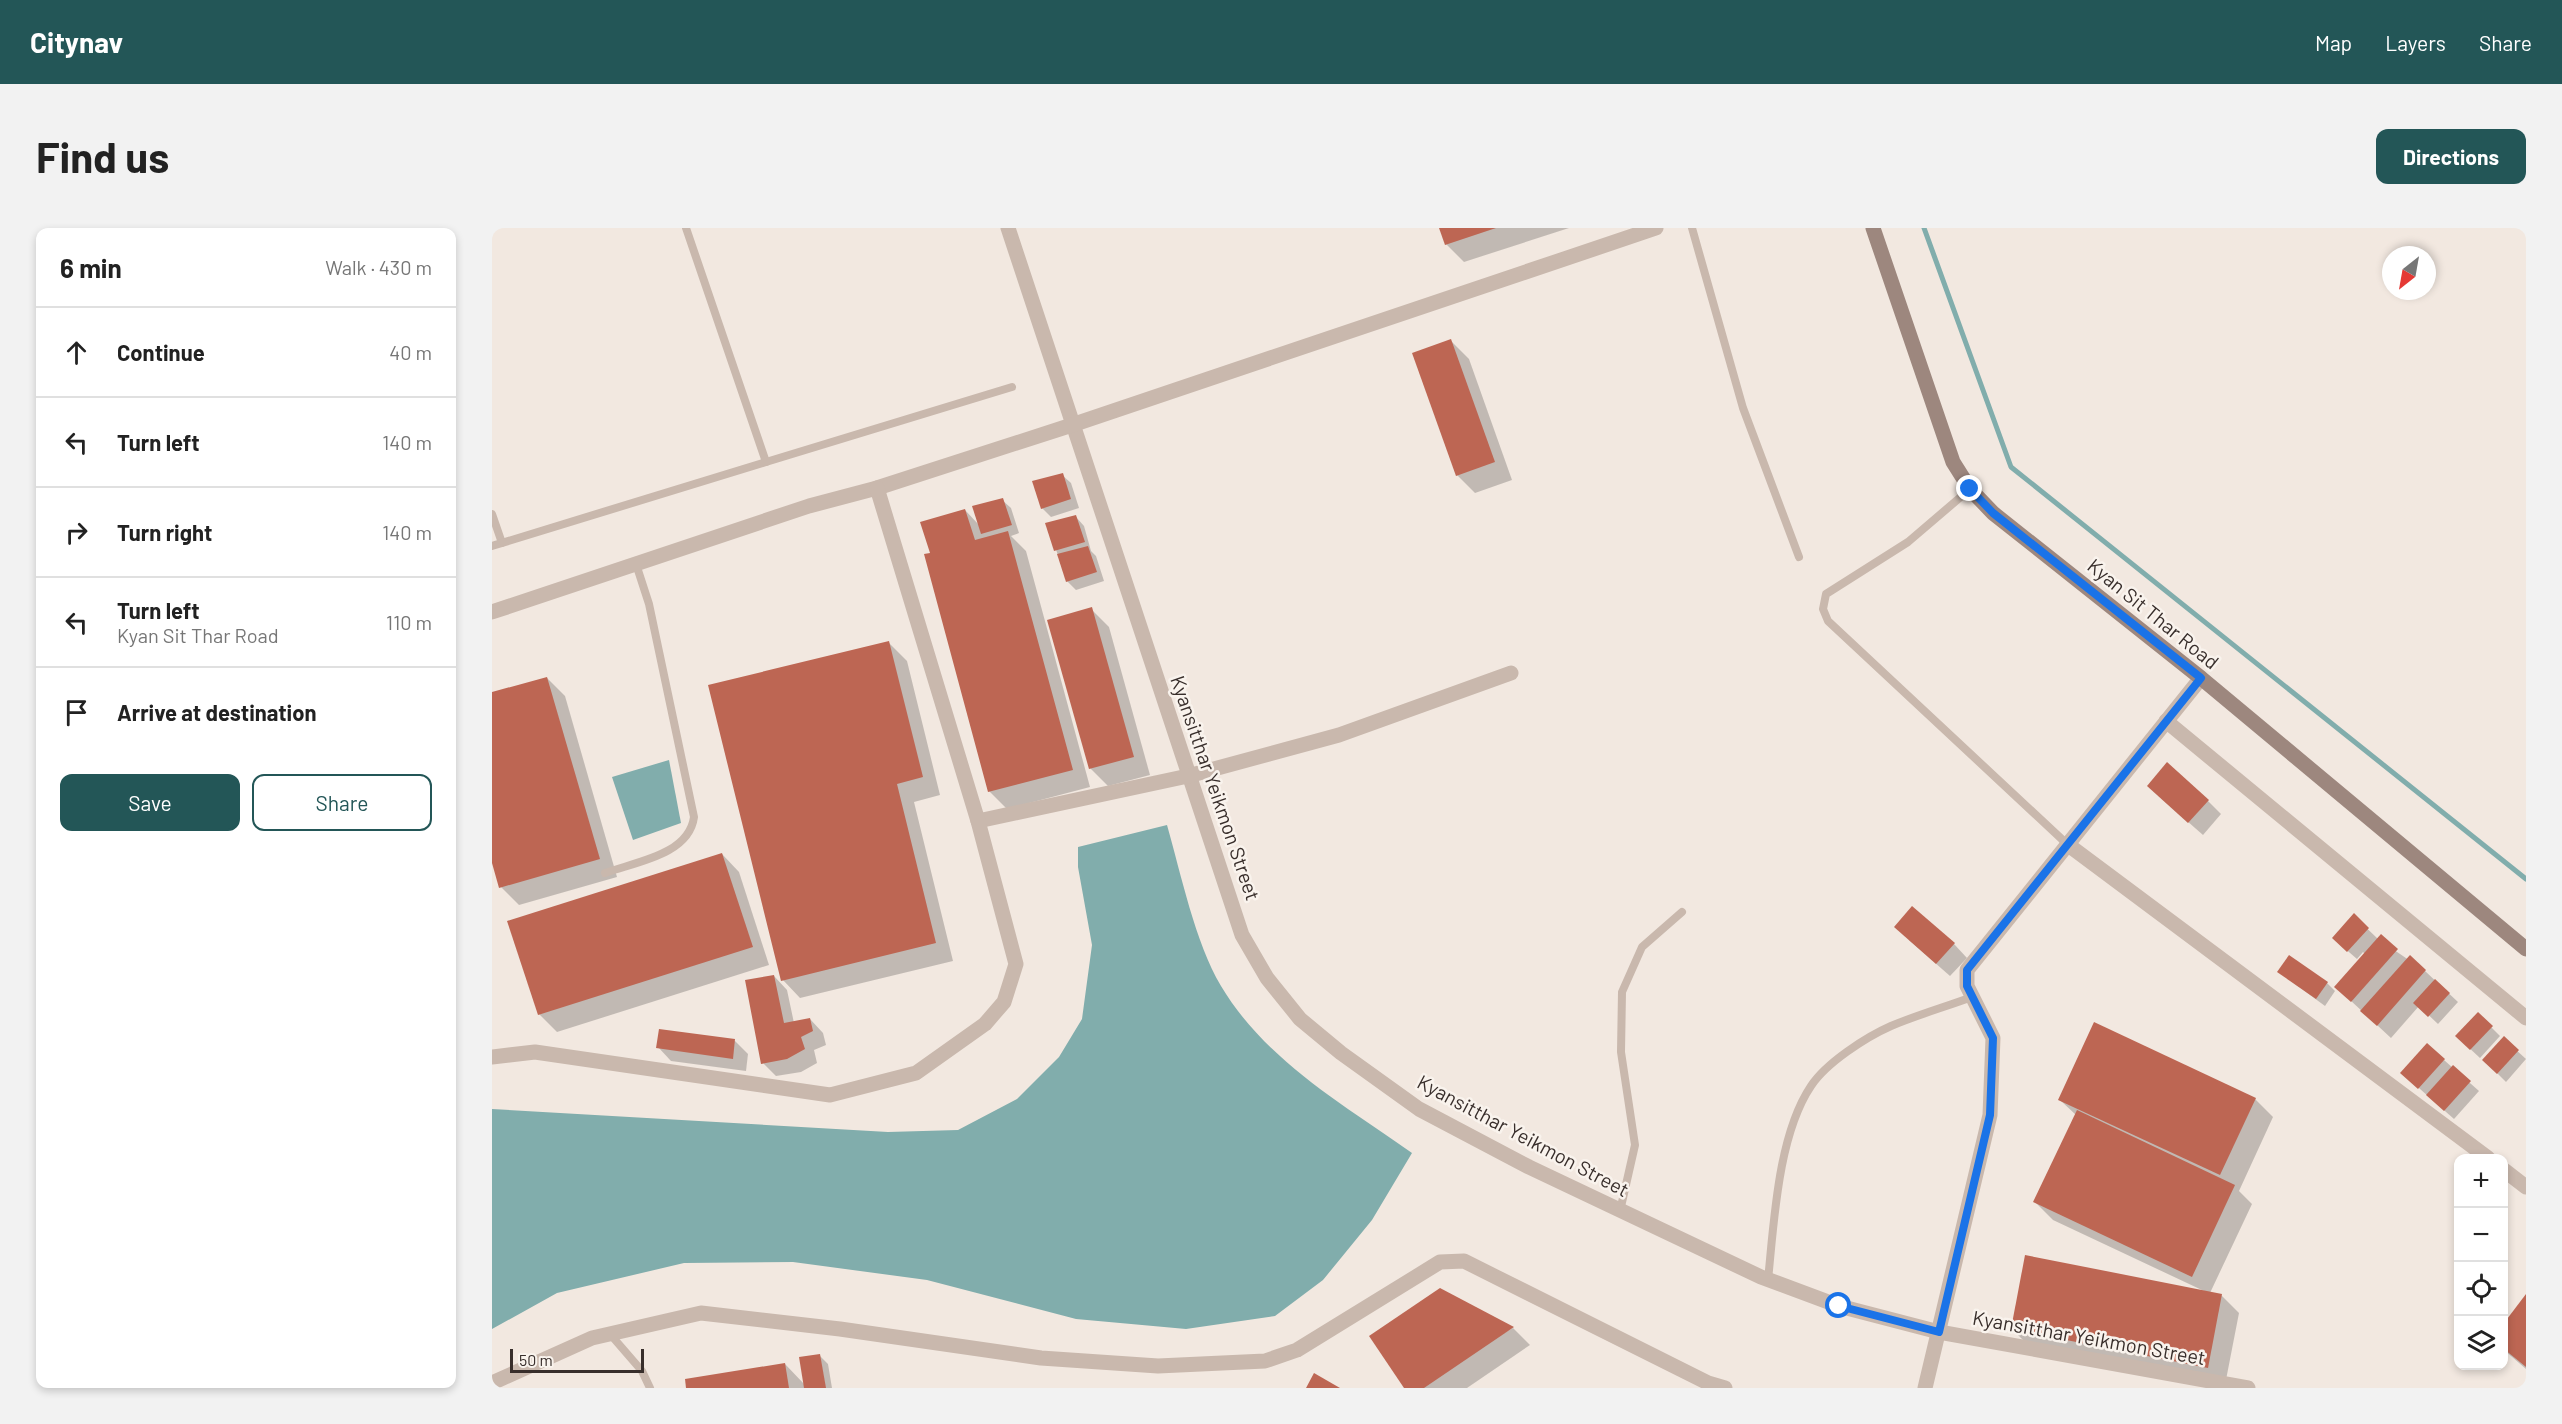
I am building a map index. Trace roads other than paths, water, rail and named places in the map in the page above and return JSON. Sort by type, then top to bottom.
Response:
[{"type":"main road","name":"Kyan Sit Thar Road","points":[[1873,228],[1953,462],[1970,489],[1993,513],[2201,678],[2526,949]]},
{"type":"street","name":"Kyansitthar Yeikmon Street","points":[[1008,228],[1242,935],[1267,978],[1300,1019],[1341,1053],[1419,1109],[1528,1167],[1768,1280],[1839,1306],[1939,1332],[2248,1388]]},
{"type":"street","points":[[492,612],[809,506],[877,488],[1072,425],[1656,228]]},
{"type":"street","points":[[492,1057],[535,1052],[830,1095],[916,1073],[985,1024],[1004,1002],[1016,964],[989,872],[978,821],[877,488]]},
{"type":"street","points":[[978,821],[1188,776],[1339,735],[1511,674]]},
{"type":"street","points":[[1925,1388],[1990,1115],[1993,1038],[1967,986],[1967,970],[2201,678]]},
{"type":"street","points":[[2166,721],[2526,1018]]},
{"type":"street","points":[[2067,844],[2483,1154]]},
{"type":"street","points":[[2508,1173],[2526,1187]]},
{"type":"street","points":[[492,1383],[592,1338],[701,1313],[1041,1358],[1158,1366],[1265,1361],[1297,1350],[1440,1262],[1464,1261],[1708,1383],[1725,1388]]},
{"type":"lane","points":[[686,228],[766,462]]},
{"type":"lane","points":[[1692,228],[1743,408],[1799,557]]},
{"type":"lane","points":[[492,546],[1012,387]]},
{"type":"lane","points":[[1970,489],[1908,542],[1826,594],[1823,609],[1828,621],[2067,844]]},
{"type":"lane","points":[[492,514],[502,543]]},
{"type":"lane","points":[[605,873],[667,852],[689,833],[694,817],[648,604],[636,564]]},
{"type":"lane","points":[[1620,1210],[1635,1145],[1621,1052],[1622,992],[1642,947],[1682,912]]},
{"type":"lane","points":[[1768,1280],[1776,1197],[1795,1114],[1811,1084],[1838,1058],[1890,1027],[1972,998]]},
{"type":"lane","points":[[610,1334],[642,1371],[650,1388]]},
{"type":"water","points":[[669,760],[681,823],[633,840],[612,777]]},
{"type":"water","points":[[1167,825],[1196,929],[1221,986],[1239,1012],[1283,1059],[1333,1099],[1412,1153],[1372,1220],[1323,1280],[1275,1316],[1186,1329],[1076,1319],[927,1280],[793,1262],[684,1263],[557,1293],[492,1329],[492,1109],[888,1132],[958,1130],[1017,1099],[1059,1057],[1082,1019],[1092,945],[1078,867],[1078,847]]},
{"type":"waterway","points":[[1924,228],[2011,467],[2526,879]]}]
